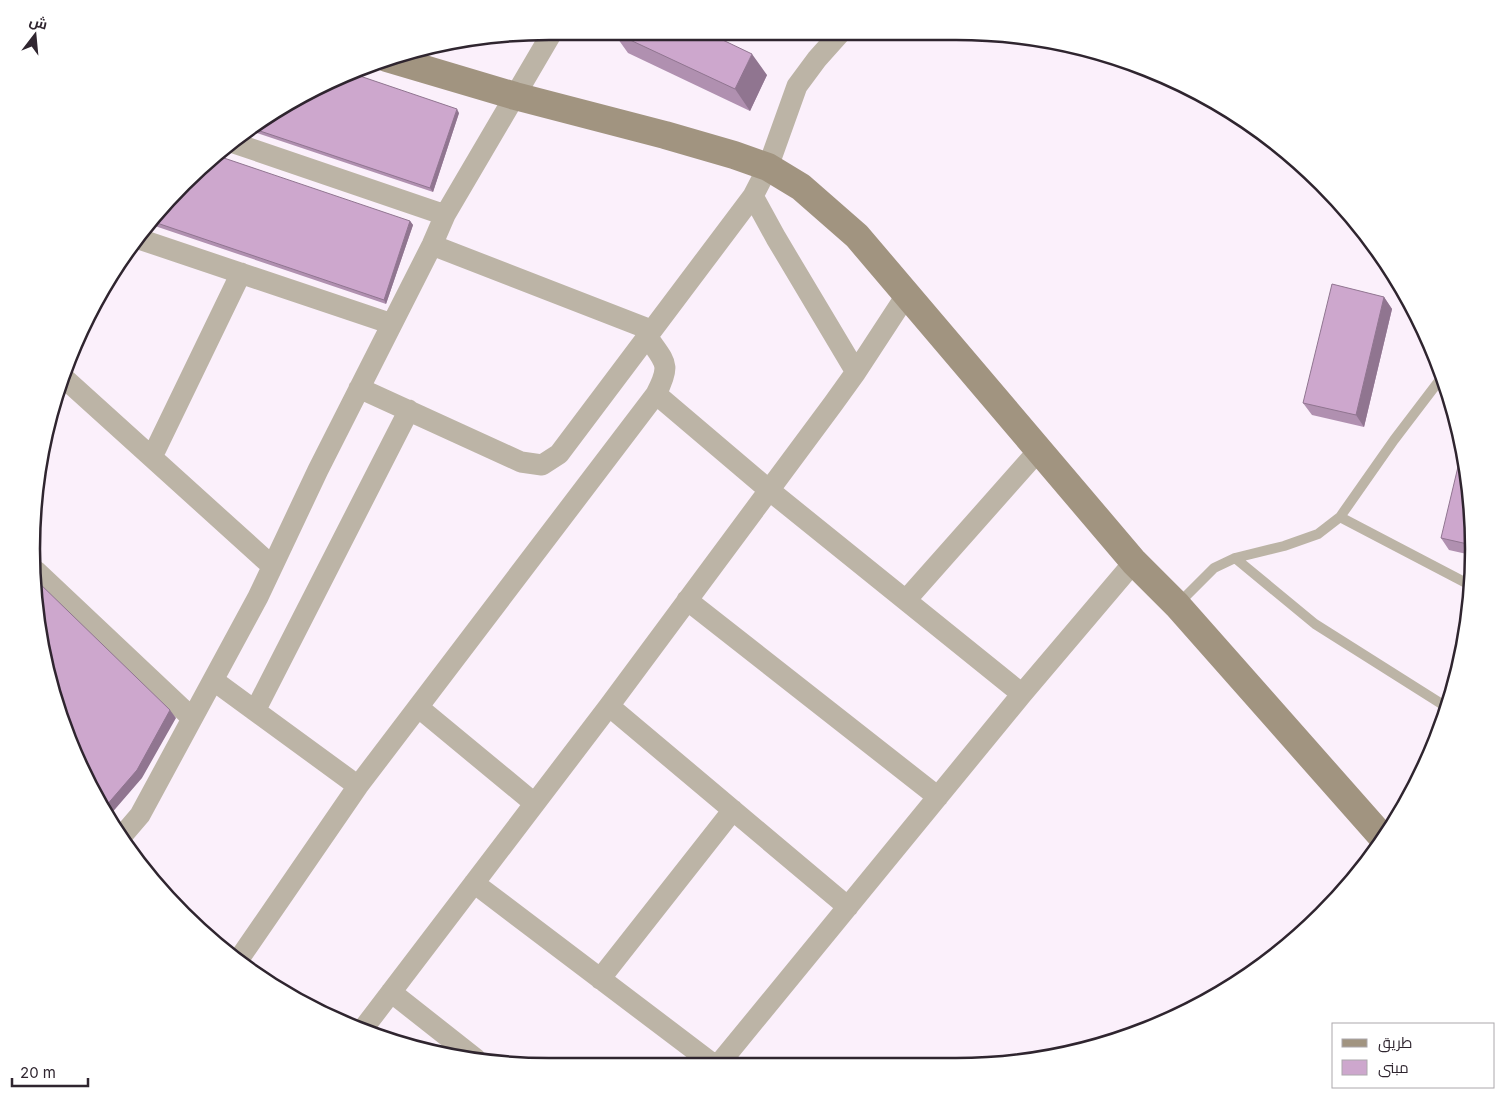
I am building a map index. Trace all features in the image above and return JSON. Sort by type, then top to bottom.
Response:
[{"type":"main road","points":[[401,62],[515,96],[665,135],[768,167],[801,187],[857,236],[1134,562],[1177,605],[1378,833]]},
{"type":"street","points":[[126,832],[140,815],[258,598],[318,470],[446,215],[548,40]]},
{"type":"street","points":[[359,388],[521,462],[542,465],[559,454],[753,196],[768,167],[797,86],[834,40]]},
{"type":"street","points":[[239,145],[446,215]]},
{"type":"street","points":[[753,196],[856,372]]},
{"type":"street","points":[[144,241],[392,324]]},
{"type":"street","points":[[241,954],[358,786],[656,394],[665,377],[666,368],[649,333],[432,245]]},
{"type":"street","points":[[152,457],[241,274]]},
{"type":"street","points":[[367,1024],[688,600],[856,372],[907,294]]},
{"type":"street","points":[[68,382],[272,566]]},
{"type":"street","points":[[656,394],[769,490],[1022,694]]},
{"type":"street","points":[[255,711],[409,410]]},
{"type":"street","points":[[906,600],[1039,450]]},
{"type":"street","points":[[724,1058],[1022,694],[1134,562]]},
{"type":"street","points":[[41,576],[192,718]]},
{"type":"street","points":[[688,600],[938,797]]},
{"type":"street","points":[[213,680],[358,786]]},
{"type":"street","points":[[609,706],[848,907]]},
{"type":"street","points":[[418,707],[534,804]]},
{"type":"street","points":[[600,979],[734,810]]},
{"type":"street","points":[[474,883],[705,1058]]},
{"type":"street","points":[[391,992],[466,1051]]},
{"type":"lane","points":[[1177,605],[1214,568],[1235,558],[1284,546],[1318,534],[1340,517],[1394,440],[1437,383]]},
{"type":"lane","points":[[1340,517],[1464,583]]},
{"type":"lane","points":[[1235,558],[1316,624],[1441,704]]},
{"type":"building","points":[[630,40],[723,40],[752,54],[735,89]]},
{"type":"building","points":[[361,76],[457,109],[430,188],[259,131],[294,108],[324,92]]},
{"type":"building","points":[[223,158],[410,221],[384,300],[158,223],[189,189]]},
{"type":"building","points":[[1332,284],[1384,297],[1356,415],[1303,403]]},
{"type":"building","points":[[1458,467],[1464,516],[1465,543],[1441,538]]},
{"type":"building","points":[[41,585],[170,710],[137,770],[108,804],[79,744],[57,681],[44,615]]}]
